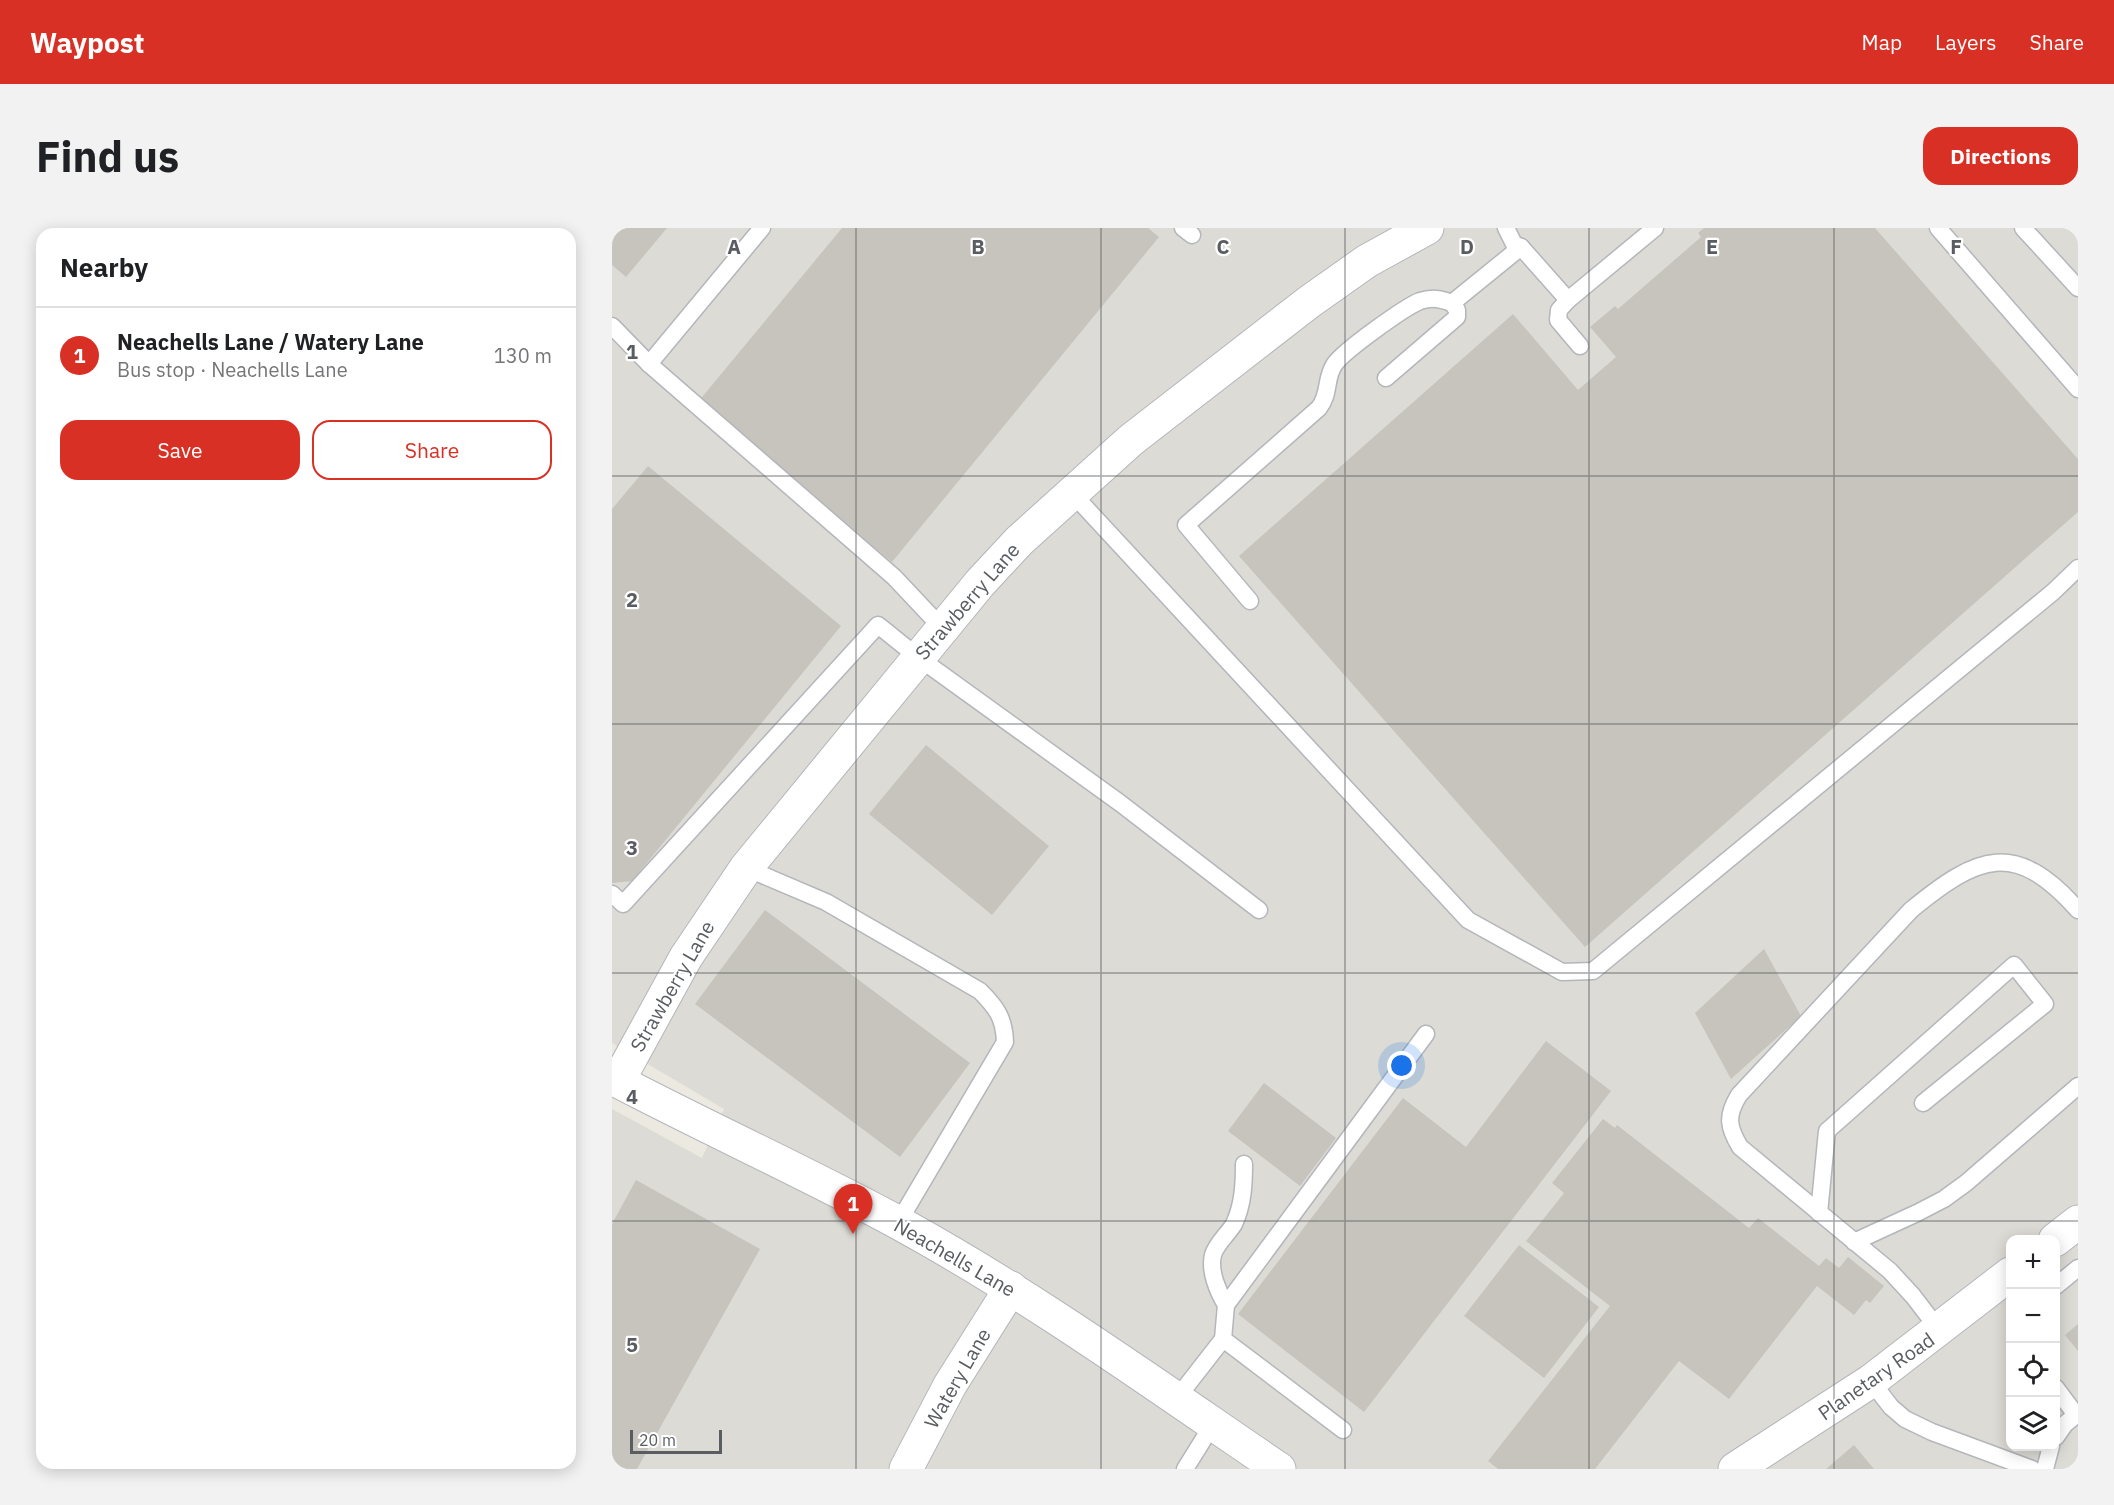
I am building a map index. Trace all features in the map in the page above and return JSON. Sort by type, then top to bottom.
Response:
[{"type":"street","name":"Strawberry Lane","points":[[615,1080],[686,957],[746,868],[885,697],[1011,549],[1071,492],[1131,440],[1309,302],[1367,261],[1427,228]]},
{"type":"street","name":"Neachells Lane","points":[[615,1080],[898,1223],[1011,1288],[1279,1469]]},
{"type":"street","points":[[2060,1235],[2078,1222]]},
{"type":"street","name":"Planetary Road","points":[[1735,1469],[1871,1381],[2006,1277]]},
{"type":"street","name":"Watery Lane","points":[[906,1469],[950,1385],[1011,1288]]},
{"type":"lane","points":[[649,364],[762,228]]},
{"type":"lane","points":[[1506,228],[1514,244],[1521,247],[1568,300]]},
{"type":"lane","points":[[1580,346],[1558,320],[1559,310],[1655,228]]},
{"type":"lane","points":[[1938,228],[2078,389]]},
{"type":"lane","points":[[2023,228],[2078,288]]},
{"type":"lane","points":[[1452,303],[1521,247]]},
{"type":"lane","points":[[1250,601],[1186,525],[1319,408],[1326,398],[1331,370],[1349,350],[1420,301],[1441,299],[1452,303],[1457,310],[1457,317],[1386,378]]},
{"type":"lane","points":[[612,326],[649,364],[894,577],[943,629]]},
{"type":"lane","points":[[1071,492],[1468,920],[1562,972],[1593,971],[2053,592],[2078,568]]},
{"type":"lane","points":[[612,894],[623,904],[879,624],[919,658],[1119,803],[1259,910]]},
{"type":"lane","points":[[1940,1330],[1890,1271],[1740,1147],[1731,1133],[1730,1119],[1733,1106],[1739,1095],[1911,910],[1942,884],[1962,872],[1986,864],[2006,862],[2025,866],[2043,877],[2078,910]]},
{"type":"lane","points":[[746,868],[826,902],[980,991],[995,1007],[1004,1025],[1005,1042],[898,1223]]},
{"type":"lane","points":[[1819,1213],[1827,1131],[2014,965],[2045,1004],[1923,1103]]},
{"type":"lane","points":[[1177,1398],[1222,1339],[1226,1305],[1426,1034]]},
{"type":"lane","points":[[1854,1242],[1944,1199],[1966,1183],[2078,1086]]},
{"type":"lane","points":[[1226,1305],[1220,1296],[1213,1274],[1213,1255],[1234,1223],[1244,1192],[1244,1164]]},
{"type":"lane","points":[[2060,1282],[2078,1269]]},
{"type":"lane","points":[[1222,1339],[1342,1430]]},
{"type":"lane","points":[[1871,1381],[1891,1407],[1905,1419],[1932,1432],[2025,1468]]},
{"type":"lane","points":[[2060,1394],[2076,1415],[2060,1430]]},
{"type":"lane","points":[[1185,1469],[1213,1424]]},
{"type":"lane","points":[[2045,1469],[2050,1451]]},
{"type":"shaded area","points":[[612,228],[2078,228],[2078,1469],[612,1469],[612,1109],[702,1158],[724,1109],[612,1043]]},
{"type":"building","points":[[612,228],[667,228],[626,277],[612,265]]},
{"type":"building","points":[[842,228],[1148,228],[1159,237],[892,562],[698,402]]},
{"type":"building","points":[[1704,228],[1875,228],[2078,459],[2078,512],[1585,947],[1239,556],[1513,314],[1578,390],[1616,357],[1590,327],[1615,306],[1618,309],[1701,237],[1698,233]]},
{"type":"building","points":[[648,466],[841,626],[632,881],[612,883],[612,509]]},
{"type":"building","points":[[926,745],[1049,846],[992,915],[869,814]]},
{"type":"building","points":[[765,910],[970,1063],[900,1157],[695,1004]]},
{"type":"building","points":[[1764,949],[1801,1016],[1731,1079],[1695,1013]]},
{"type":"building","points":[[1546,1041],[1611,1091],[1364,1412],[1238,1314],[1403,1098],[1466,1147]]},
{"type":"building","points":[[1264,1083],[1336,1138],[1300,1186],[1228,1131]]},
{"type":"building","points":[[1603,1119],[1615,1128],[1617,1125],[1749,1228],[1758,1218],[1819,1266],[1826,1258],[1839,1268],[1848,1257],[1884,1286],[1870,1303],[1866,1300],[1854,1315],[1817,1286],[1729,1399],[1679,1361],[1595,1469],[1498,1469],[1488,1461],[1610,1306],[1526,1241],[1564,1193],[1552,1183]]},
{"type":"building","points":[[636,1180],[760,1249],[637,1469],[612,1469],[612,1224]]},
{"type":"building","points":[[1519,1245],[1599,1307],[1544,1378],[1464,1316]]},
{"type":"building","points":[[2078,1324],[2078,1351],[2065,1335]]},
{"type":"building","points":[[1854,1445],[1874,1469],[1826,1469]]},
{"type":"place","name":"Neachells Lane / Watery Lane","points":[[853,1234]]}]
